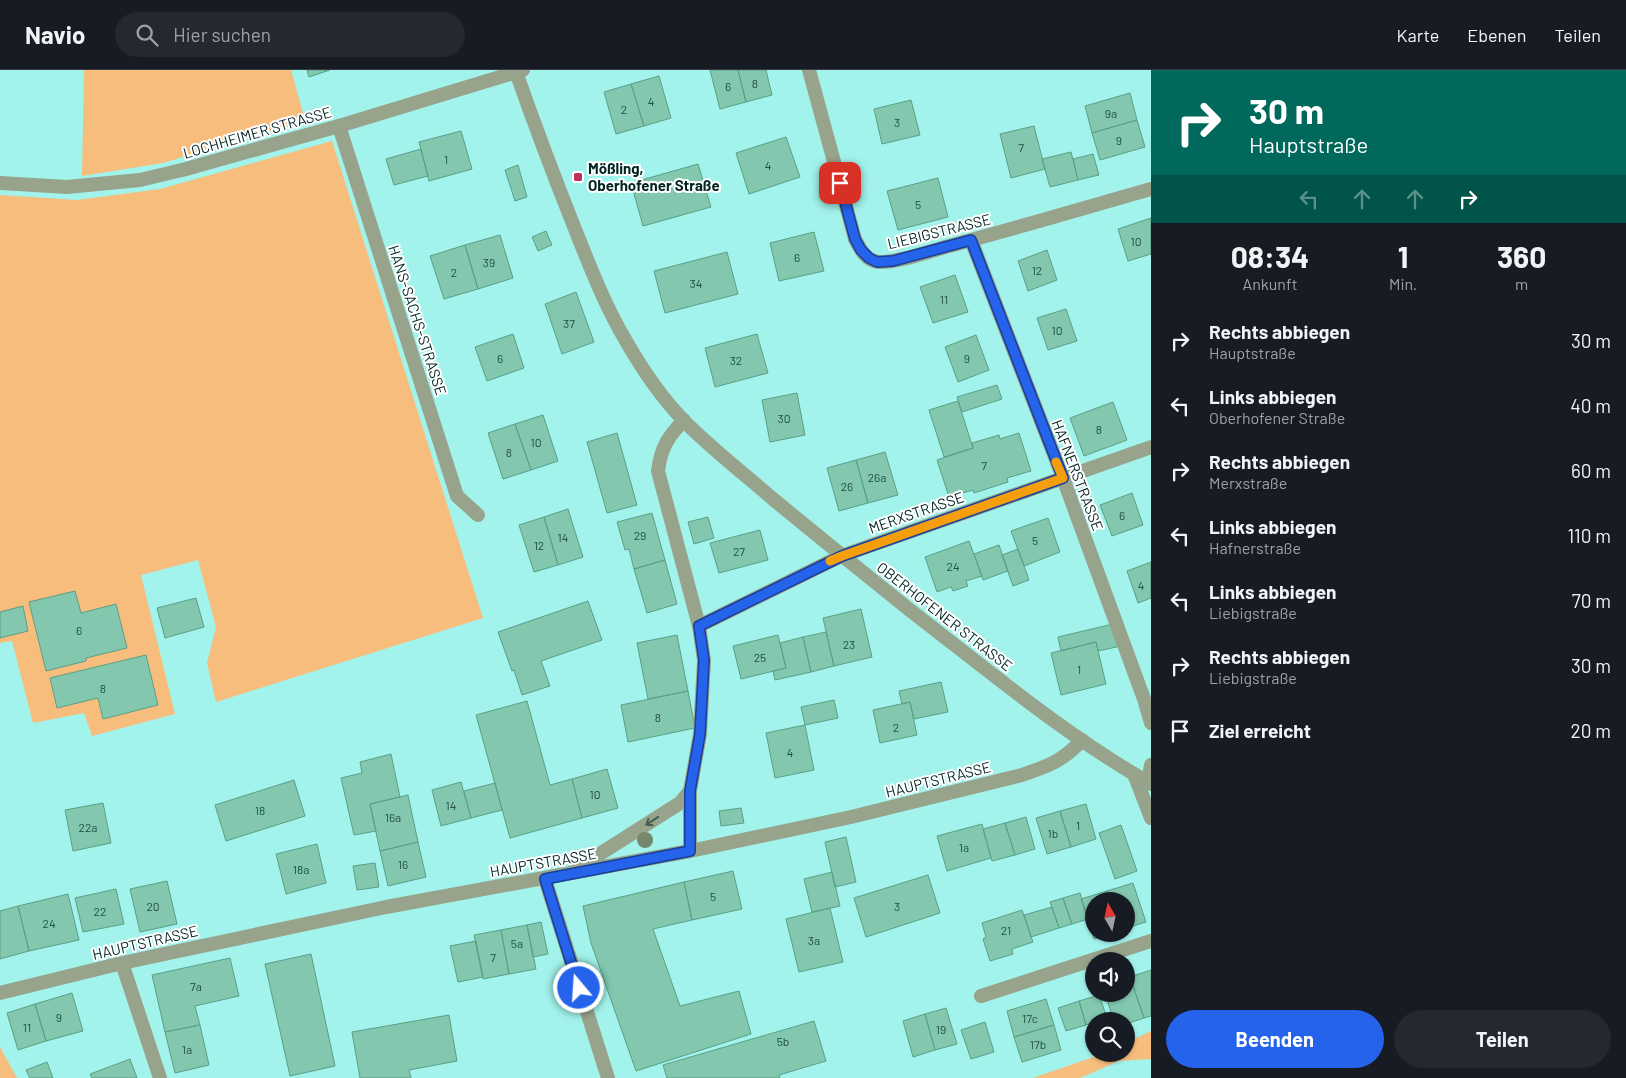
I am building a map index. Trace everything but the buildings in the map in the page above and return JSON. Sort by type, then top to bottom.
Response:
[{"type":"street","name":"LIEBIGSTRASSE","points":[[809,70],[855,239],[861,250],[869,258],[877,262],[893,261],[1151,189]]},
{"type":"street","name":"LOCHHEIMER STRASSE","points":[[0,183],[67,188],[140,180],[186,170],[339,126],[518,71]]},
{"type":"street","name":"OBERHOFENER STRASSE","points":[[518,71],[547,159],[602,295],[631,348],[665,398],[684,420],[732,464],[842,556],[1041,711],[1082,740],[1150,783]]},
{"type":"street","name":"HANS-SACHS-STRASSE","points":[[339,126],[457,496],[478,515]]},
{"type":"street","name":"HAFNERSTRASSE","points":[[971,240],[1063,478],[1144,699],[1151,723]]},
{"type":"street","points":[[684,420],[670,435],[664,445],[659,459],[658,471],[699,626],[704,660],[700,734],[690,791],[690,851]]},
{"type":"street","name":"MERXSTRASSE","points":[[699,626],[842,556],[1151,447]]},
{"type":"street","name":"HAUPTSTRASSE","points":[[0,993],[122,963],[386,907],[567,875],[852,817],[1022,775],[1049,765],[1071,753],[1082,740]]},
{"type":"street","points":[[1150,783],[1151,766]]},
{"type":"street","points":[[1134,774],[1151,818]]},
{"type":"street","points":[[567,875],[680,803],[690,791]]},
{"type":"street","points":[[545,879],[608,1078]]},
{"type":"street","points":[[981,996],[1151,941]]},
{"type":"street","points":[[122,963],[160,1078]]},
{"type":"shaded area","points":[[84,70],[291,70],[305,120],[163,163],[82,176]]},
{"type":"shaded area","points":[[332,141],[483,618],[216,702],[207,663],[216,627],[198,560],[141,575],[175,714],[92,736],[84,713],[33,723],[12,641],[0,643],[0,195],[77,200],[160,189]]},
{"type":"shaded area","points":[[1151,1031],[1151,1059],[1135,1060],[1135,1039]]},
{"type":"shaded area","points":[[0,1047],[17,1078],[0,1078]]},
{"type":"shaded area","points":[[1085,1060],[1085,1062],[1117,1062],[1080,1078],[1033,1078]]},
{"type":"slow traffic","points":[[830,561],[1063,478],[1056,462]]},
{"type":"place","name":"Mößling, Oberhofener Straße","points":[[578,177]]},
{"type":"route","points":[[579,988],[545,879],[690,851],[690,791],[700,734],[704,660],[699,626],[765,592],[842,556],[1063,478],[971,240],[893,261],[877,262],[869,258],[861,250],[855,239],[840,183]]}]
